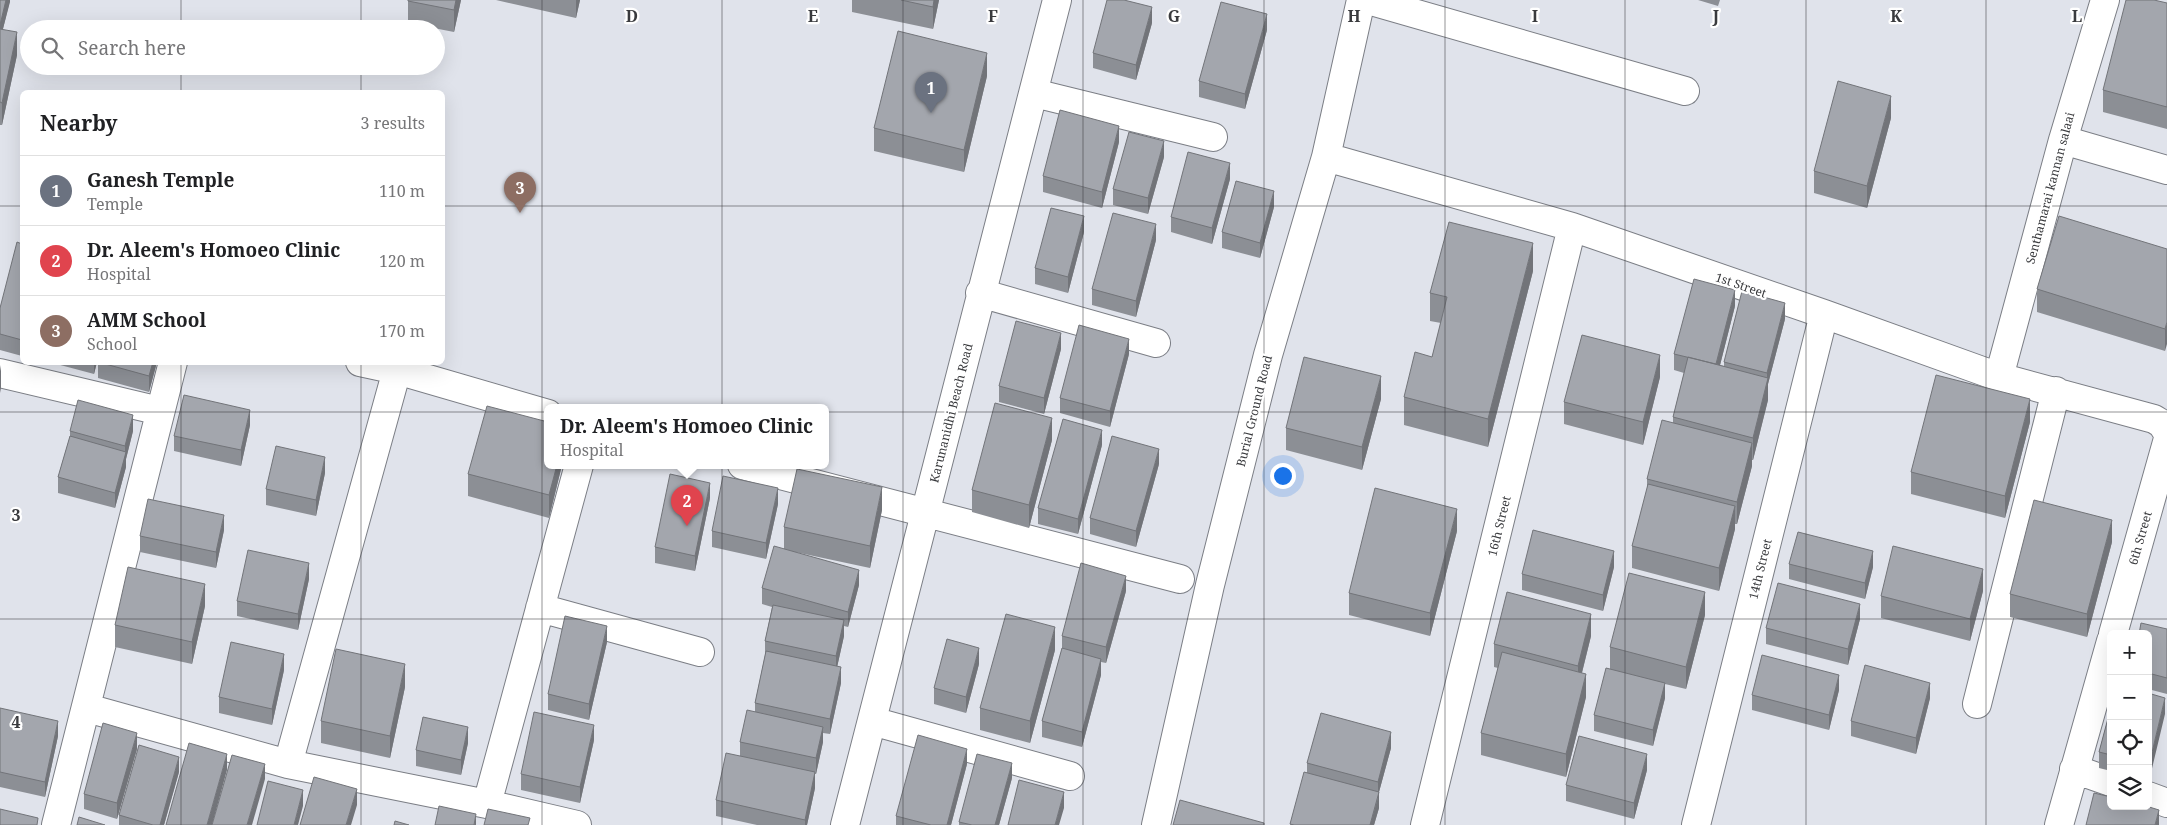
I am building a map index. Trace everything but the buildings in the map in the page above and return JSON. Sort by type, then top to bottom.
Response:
[{"type":"street","name":"Karunanidhi Beach Road","points":[[845,825],[1057,0]]},
{"type":"street","name":"Burial Ground Road","points":[[1156,825],[1210,585],[1266,365],[1326,157],[1361,0]]},
{"type":"street","points":[[1368,0],[1685,92]]},
{"type":"street","name":"Senthamarai kannan salaai","points":[[1999,377],[2063,140],[2105,0]]},
{"type":"street","points":[[1034,93],[1213,137]]},
{"type":"street","points":[[2063,140],[2167,170]]},
{"type":"street","name":"1st Street","points":[[1326,157],[1572,228],[1824,314],[1999,377],[2056,391],[2163,431]]},
{"type":"street","name":"16th Street","points":[[1425,825],[1572,228]]},
{"type":"street","points":[[980,294],[1156,343]]},
{"type":"street","name":"14th Street","points":[[1696,825],[1824,314]]},
{"type":"street","points":[[28,818],[56,825],[172,365]]},
{"type":"street","points":[[374,365],[544,413]]},
{"type":"street","points":[[288,764],[396,370]]},
{"type":"street","points":[[0,373],[160,411]]},
{"type":"street","points":[[1977,704],[2056,391]]},
{"type":"street","name":"6th Street","points":[[2114,630],[2163,431]]},
{"type":"street","points":[[487,804],[578,469]]},
{"type":"street","points":[[758,469],[927,511],[1180,579]]},
{"type":"street","points":[[540,608],[700,652]]},
{"type":"street","points":[[2059,825],[2107,655]]},
{"type":"street","points":[[87,708],[288,764],[487,804],[577,825]]},
{"type":"street","points":[[872,721],[1070,776]]},
{"type":"street","points":[[2074,769],[2107,781]]},
{"type":"street","points":[[2152,797],[2167,803]]},
{"type":"place","name":"Ganesh Temple","points":[[931,113]]},
{"type":"place","name":"AMM School","points":[[520,213]]},
{"type":"place","name":"Dr. Aleem's Homoeo Clinic","points":[[687,526]]}]
